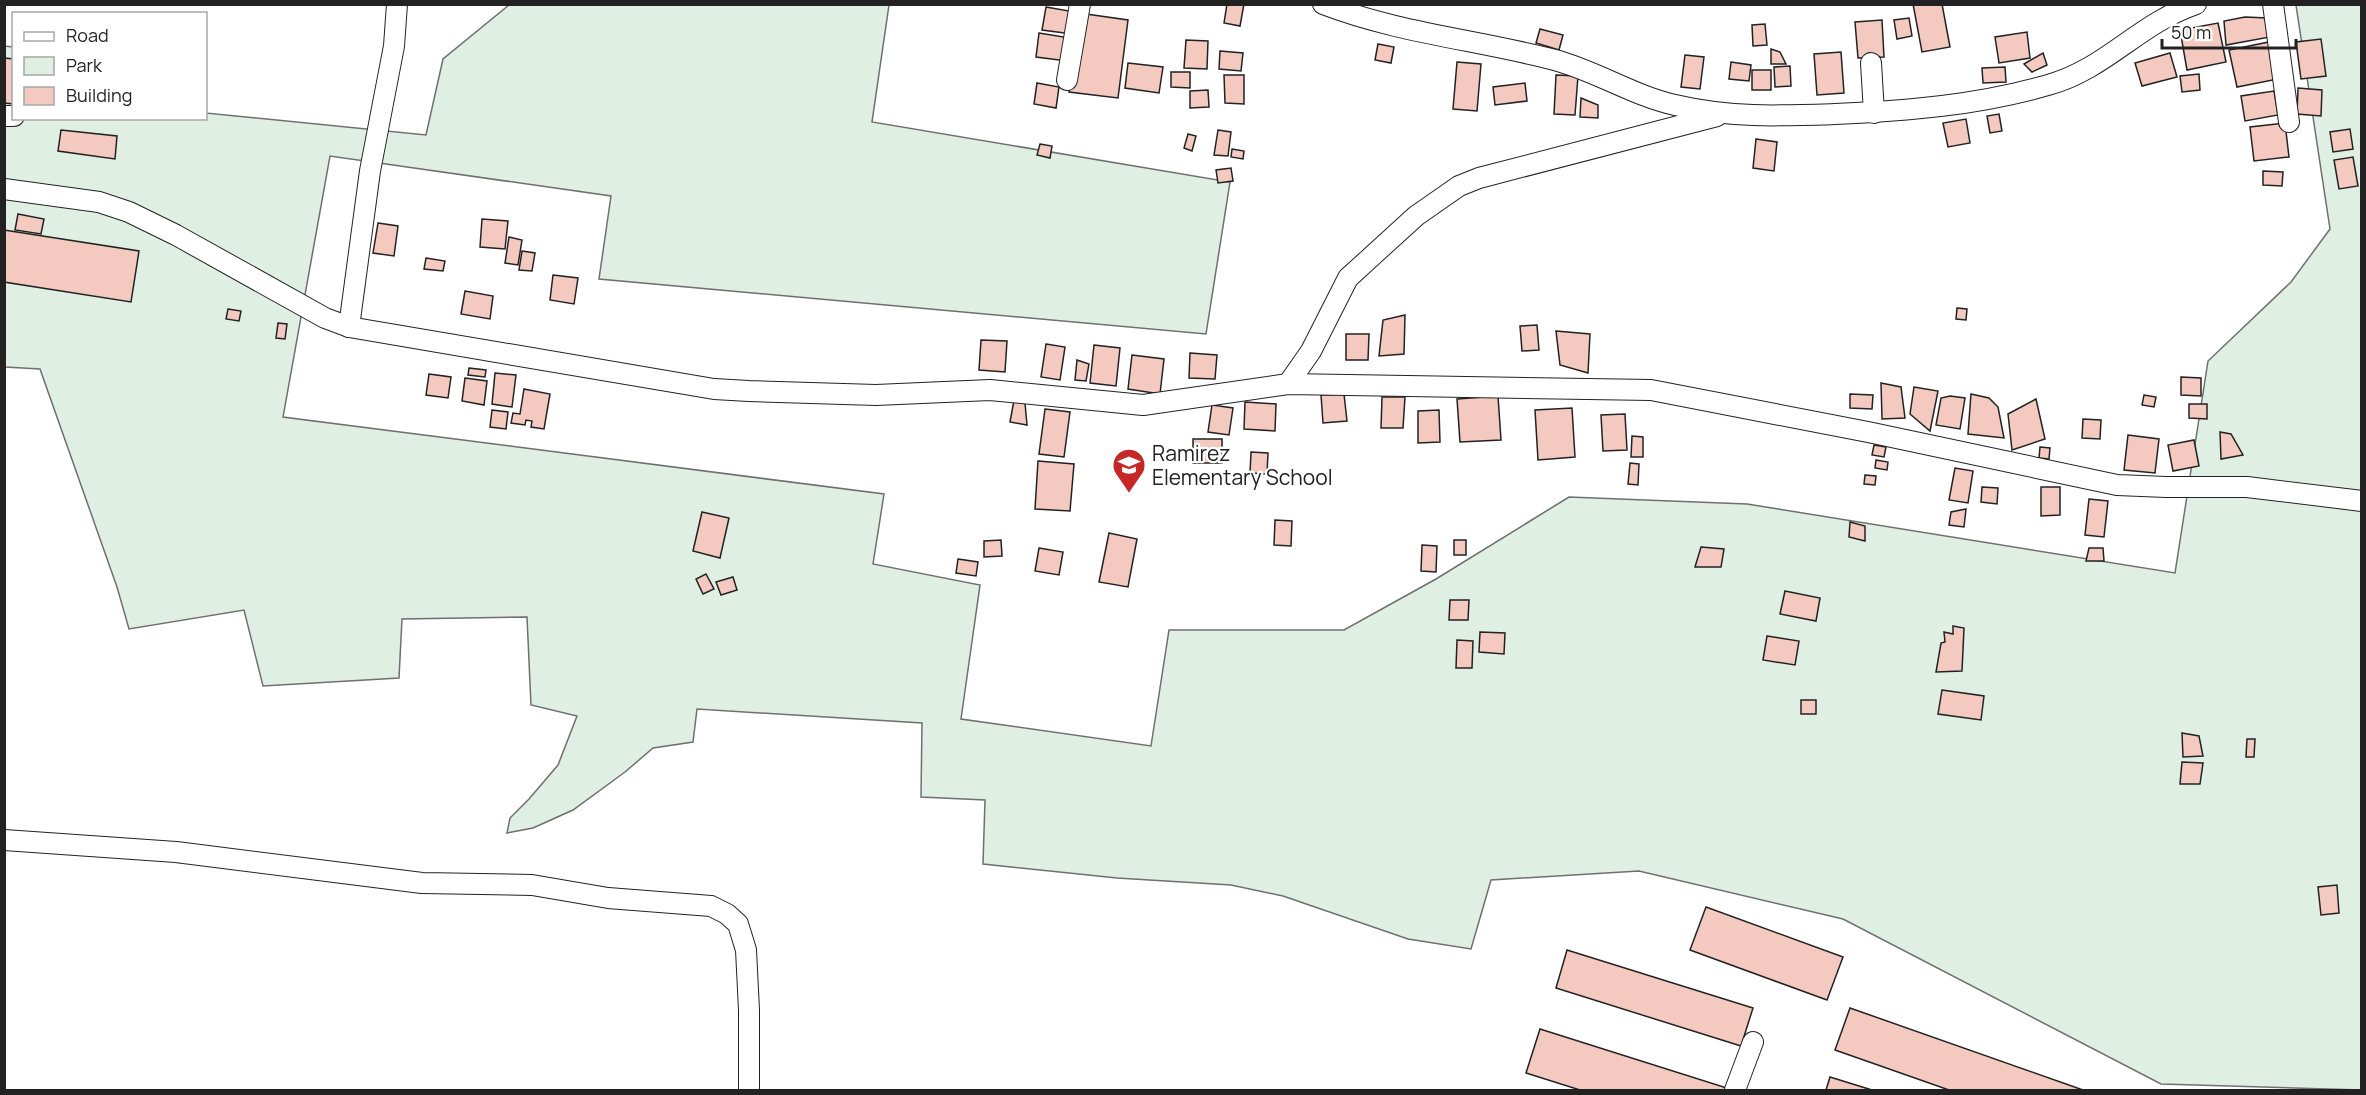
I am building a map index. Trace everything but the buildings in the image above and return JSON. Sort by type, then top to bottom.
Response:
[{"type":"street","points":[[349,327],[370,171],[394,46],[397,4]]},
{"type":"street","points":[[1067,80],[1080,4]]},
{"type":"street","points":[[1323,4],[1369,21],[1558,61],[1672,105],[1723,115],[1775,116],[1927,109],[2046,86],[2076,77],[2157,21],[2175,11],[2196,4]]},
{"type":"street","points":[[2273,4],[2289,122]]},
{"type":"street","points":[[1871,63],[1874,112]]},
{"type":"street","points":[[1288,384],[1311,351],[1348,278],[1416,216],[1459,186],[1479,178],[1723,115]]},
{"type":"street","points":[[4,189],[99,202],[129,212],[176,235],[325,318],[349,327],[714,389],[876,395],[990,390],[1143,405],[1288,384],[1651,390],[1868,432],[2117,485],[2166,488],[2247,488],[2361,501]]},
{"type":"street","points":[[4,840],[176,852],[422,883],[532,885],[608,898],[711,906],[727,914],[738,924],[746,950],[750,1010],[749,1090]]},
{"type":"street","points":[[1735,1090],[1753,1042]]},
{"type":"green space","points":[[509,5],[889,5],[872,122],[1230,182],[1206,334],[599,279],[611,196],[330,156],[283,417],[884,494],[873,564],[980,585],[961,719],[1151,746],[1169,630],[1344,630],[1436,579],[1569,497],[1747,504],[2175,573],[2208,361],[2291,282],[2330,229],[2296,5],[2361,5],[2361,1090],[2161,1084],[1843,919],[1639,871],[1491,880],[1471,949],[1408,939],[1283,896],[1231,885],[1117,878],[983,864],[985,800],[921,797],[922,723],[697,709],[693,742],[653,748],[625,772],[573,810],[533,828],[507,833],[510,818],[558,765],[577,716],[531,705],[527,617],[402,619],[399,678],[263,686],[244,610],[129,629],[117,587],[40,369],[5,367],[4,46],[12,47],[12,120],[207,120],[207,113],[426,135],[443,59]]},
{"type":"place","name":"Ramirez Elementary School","points":[[1129,494]]}]
